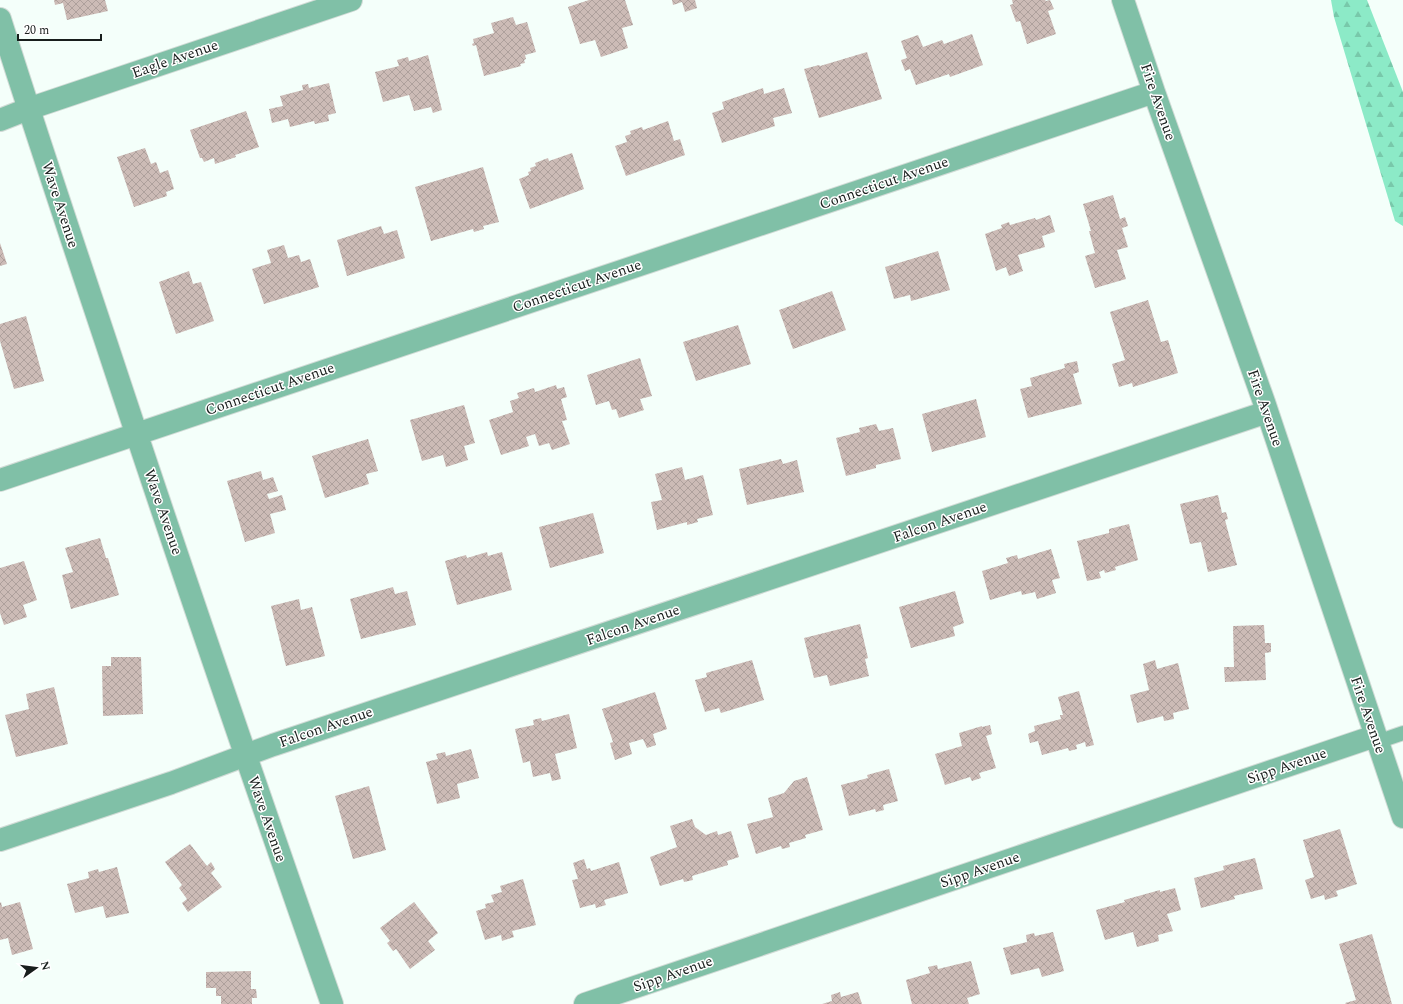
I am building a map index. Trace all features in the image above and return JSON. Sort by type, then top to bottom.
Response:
[{"type":"street","name":"Eagle Avenue","points":[[0,120],[28,109],[351,0]]},
{"type":"street","name":"Fire Avenue","points":[[1123,0],[1267,412],[1403,817]]},
{"type":"street","name":"Wave Avenue","points":[[0,19],[28,109],[136,434],[245,755],[332,1004]]},
{"type":"street","name":"Connecticut Avenue","points":[[0,480],[1154,92]]},
{"type":"street","name":"Falcon Avenue","points":[[0,840],[171,782],[245,755],[1267,412]]},
{"type":"street","name":"Sipp Avenue","points":[[585,1004],[1376,739]]},
{"type":"lane","points":[[1376,739],[1403,733]]},
{"type":"green space","points":[[1331,0],[1367,0],[1403,92],[1403,226],[1395,221],[1334,17]]},
{"type":"building","points":[[54,0],[105,0],[108,11],[67,20],[63,3],[55,5]]},
{"type":"building","points":[[589,0],[625,0],[633,25],[622,28],[628,48],[601,57],[595,40],[580,44],[568,7]]},
{"type":"building","points":[[672,0],[695,0],[697,8],[685,12],[682,2],[673,5]]},
{"type":"building","points":[[1012,0],[1050,0],[1054,9],[1048,11],[1056,34],[1027,44],[1020,21],[1016,22],[1010,5],[1013,4]]},
{"type":"building","points":[[513,17],[516,25],[527,22],[536,52],[525,55],[525,63],[520,64],[521,66],[484,76],[476,45],[473,46],[472,44],[474,43],[473,39],[494,33],[491,23]]},
{"type":"building","points":[[972,34],[983,65],[950,77],[949,74],[916,85],[910,69],[905,71],[901,60],[907,58],[901,41],[918,35],[923,47],[942,40],[944,44]]},
{"type":"building","points":[[867,52],[882,99],[819,118],[804,69],[820,66]]},
{"type":"building","points":[[428,55],[442,110],[433,113],[431,107],[414,111],[409,95],[383,102],[375,72],[399,66],[397,60],[408,57],[409,61]]},
{"type":"building","points":[[329,83],[336,113],[328,115],[329,121],[315,124],[314,121],[290,127],[288,119],[272,123],[269,109],[283,106],[280,96],[303,90],[302,85],[308,84],[309,88]]},
{"type":"building","points":[[763,88],[764,94],[784,88],[792,113],[773,118],[775,126],[722,143],[712,113],[724,109],[722,102]]},
{"type":"building","points":[[246,111],[259,147],[215,164],[214,158],[204,162],[202,158],[200,158],[190,130]]},
{"type":"building","points":[[668,121],[674,141],[680,139],[685,155],[626,176],[615,146],[627,142],[625,136],[631,134],[630,131],[642,127],[643,130]]},
{"type":"building","points":[[145,148],[151,164],[156,162],[160,173],[168,170],[174,189],[166,192],[167,196],[134,207],[117,157]]},
{"type":"building","points":[[572,153],[584,189],[530,209],[519,179],[529,175],[528,172],[531,171],[530,168],[536,166],[535,163],[548,158],[549,161]]},
{"type":"building","points":[[483,167],[499,222],[483,226],[484,229],[474,232],[473,229],[431,241],[415,187]]},
{"type":"building","points":[[1113,195],[1120,219],[1125,217],[1128,226],[1122,228],[1128,247],[1117,250],[1126,279],[1095,288],[1085,256],[1095,253],[1089,231],[1091,231],[1083,204]]},
{"type":"building","points":[[1050,215],[1055,232],[1042,236],[1045,247],[1018,255],[1023,271],[1009,276],[1006,267],[996,271],[985,234],[1002,228],[1001,225],[1009,222],[1010,225],[1035,218],[1036,220]]},
{"type":"building","points":[[381,226],[384,234],[397,230],[405,258],[347,276],[337,240]]},
{"type":"building","points":[[0,243],[7,264],[0,266]]},
{"type":"building","points":[[284,245],[288,258],[299,255],[301,262],[310,259],[319,287],[264,304],[252,269],[271,263],[267,250]]},
{"type":"building","points":[[938,251],[950,290],[911,301],[910,295],[894,299],[885,267]]},
{"type":"building","points":[[189,271],[193,284],[201,282],[214,321],[176,334],[159,282]]},
{"type":"building","points":[[832,291],[846,330],[793,349],[779,310]]},
{"type":"building","points":[[1148,300],[1161,342],[1168,340],[1178,373],[1133,387],[1132,383],[1119,387],[1112,364],[1125,360],[1110,312]]},
{"type":"building","points":[[26,316],[44,381],[14,389],[0,341],[0,324]]},
{"type":"building","points":[[738,325],[751,364],[696,381],[683,342]]},
{"type":"building","points":[[640,358],[652,396],[640,399],[644,410],[619,418],[616,409],[612,410],[609,401],[596,405],[587,375]]},
{"type":"building","points":[[1077,361],[1079,372],[1073,374],[1082,404],[1028,418],[1020,389],[1032,386],[1030,378],[1065,368],[1064,364]]},
{"type":"building","points":[[556,385],[557,389],[564,387],[567,397],[561,399],[567,420],[562,421],[570,444],[552,450],[549,443],[539,446],[535,434],[526,437],[529,446],[501,455],[489,420],[513,412],[510,401],[519,398],[517,393],[534,388],[535,392]]},
{"type":"building","points":[[976,399],[986,437],[932,452],[922,414]]},
{"type":"building","points":[[464,405],[475,443],[464,446],[468,460],[446,467],[443,455],[422,461],[410,420]]},
{"type":"building","points":[[876,424],[879,431],[893,428],[901,459],[876,465],[876,468],[846,476],[836,438],[860,432],[859,428]]},
{"type":"building","points":[[368,439],[378,471],[366,474],[369,484],[325,498],[312,456]]},
{"type":"building","points":[[781,459],[783,464],[797,460],[804,492],[747,505],[739,469]]},
{"type":"building","points":[[682,467],[685,480],[703,475],[713,515],[697,519],[698,522],[687,525],[687,522],[657,530],[651,502],[662,500],[655,474]]},
{"type":"building","points":[[261,471],[263,480],[273,477],[278,491],[267,494],[269,499],[282,495],[286,510],[270,514],[275,533],[245,542],[227,481]]},
{"type":"building","points":[[1218,495],[1222,513],[1226,512],[1228,519],[1225,520],[1237,565],[1208,572],[1201,542],[1190,544],[1180,504]]},
{"type":"building","points":[[593,513],[604,553],[550,568],[539,527]]},
{"type":"building","points":[[1129,524],[1138,560],[1115,567],[1116,570],[1105,573],[1104,570],[1099,572],[1101,578],[1087,581],[1077,541],[1109,533],[1109,529]]},
{"type":"building","points":[[100,538],[106,558],[108,558],[119,595],[71,609],[62,575],[73,572],[65,548]]},
{"type":"building","points":[[1051,549],[1060,578],[1052,580],[1056,593],[1037,599],[1035,592],[1022,595],[1021,591],[990,600],[982,571],[1008,563],[1006,558],[1017,555],[1018,559]]},
{"type":"building","points":[[487,552],[488,556],[502,552],[512,590],[457,605],[445,561],[466,555],[467,558]]},
{"type":"building","points":[[24,561],[37,600],[23,605],[27,617],[4,625],[0,613],[0,568]]},
{"type":"building","points":[[393,587],[395,594],[407,591],[416,625],[361,639],[350,599]]},
{"type":"building","points":[[955,591],[964,623],[953,627],[955,636],[911,648],[899,607]]},
{"type":"building","points":[[299,599],[301,610],[312,607],[325,656],[286,666],[271,606]]},
{"type":"building","points":[[860,624],[868,658],[865,659],[869,676],[830,686],[827,675],[814,678],[804,638]]},
{"type":"building","points":[[1264,625],[1265,643],[1271,643],[1271,652],[1265,653],[1266,680],[1225,682],[1224,667],[1234,667],[1233,626]]},
{"type":"building","points":[[111,657],[141,657],[143,714],[103,716],[102,666],[111,666]]},
{"type":"building","points":[[752,660],[764,700],[721,713],[719,708],[705,712],[695,680],[707,677],[706,673]]},
{"type":"building","points":[[1155,660],[1157,669],[1178,663],[1189,709],[1173,713],[1174,719],[1164,721],[1163,716],[1137,723],[1130,695],[1149,690],[1143,664]]},
{"type":"building","points":[[54,687],[68,744],[16,757],[5,715],[29,709],[26,694]]},
{"type":"building","points":[[1079,691],[1094,745],[1086,747],[1085,742],[1076,745],[1077,749],[1069,751],[1068,748],[1042,755],[1038,741],[1030,743],[1028,734],[1035,731],[1034,726],[1061,719],[1060,715],[1063,715],[1058,697]]},
{"type":"building","points":[[655,692],[667,729],[653,734],[656,745],[647,748],[643,739],[629,743],[632,754],[615,760],[610,743],[613,742],[602,709]]},
{"type":"building","points":[[569,714],[577,748],[555,754],[561,779],[552,781],[550,773],[533,777],[530,761],[523,763],[515,729],[534,725],[533,720],[541,718],[542,721]]},
{"type":"building","points":[[990,725],[992,734],[986,736],[996,768],[979,773],[981,778],[972,781],[970,777],[945,785],[935,754],[962,746],[959,733]]},
{"type":"building","points":[[471,749],[479,778],[457,784],[460,798],[437,804],[426,762],[438,759],[436,754],[445,752],[446,756]]},
{"type":"building","points":[[889,769],[898,801],[883,805],[884,810],[876,812],[875,809],[849,816],[841,785],[868,778],[867,775]]},
{"type":"building","points":[[807,777],[823,830],[805,835],[806,838],[789,843],[790,847],[782,849],[781,846],[756,854],[747,824],[773,817],[768,798],[784,793],[794,781]]},
{"type":"building","points":[[369,786],[386,850],[353,859],[335,796]]},
{"type":"building","points":[[692,819],[695,827],[706,835],[717,831],[718,835],[731,831],[739,857],[727,861],[728,865],[692,876],[693,880],[684,882],[683,879],[660,886],[650,857],[677,847],[670,826]]},
{"type":"building","points":[[1340,829],[1357,884],[1336,891],[1338,896],[1325,900],[1324,895],[1311,899],[1305,880],[1314,877],[1303,840]]},
{"type":"building","points":[[190,844],[207,866],[211,862],[215,869],[211,873],[222,887],[188,912],[182,903],[187,899],[179,888],[182,885],[165,862]]},
{"type":"building","points":[[1255,858],[1263,889],[1234,896],[1235,899],[1201,908],[1194,878],[1224,870],[1223,866]]},
{"type":"building","points":[[584,859],[587,869],[590,868],[591,871],[619,862],[628,893],[604,900],[606,905],[596,908],[595,904],[580,908],[572,880],[578,879],[573,863]]},
{"type":"building","points":[[117,867],[129,913],[106,918],[103,906],[75,913],[67,884],[89,878],[88,872],[98,869],[99,872]]},
{"type":"building","points":[[523,879],[536,925],[512,931],[514,937],[502,941],[501,935],[485,940],[476,911],[486,908],[485,904],[494,902],[491,895],[502,892],[500,886]]},
{"type":"building","points":[[1175,888],[1181,910],[1167,914],[1173,931],[1158,935],[1159,941],[1137,947],[1133,932],[1105,940],[1096,910],[1125,902],[1124,900],[1160,890],[1160,892]]},
{"type":"building","points":[[1,902],[2,907],[20,902],[33,949],[12,955],[8,938],[0,940]]},
{"type":"building","points":[[414,902],[438,933],[428,941],[435,950],[410,969],[396,949],[393,951],[387,943],[390,941],[380,928]]},
{"type":"building","points":[[1053,932],[1064,971],[1042,977],[1039,968],[1011,975],[1003,948],[1027,942],[1026,935],[1034,933],[1035,936]]},
{"type":"building","points":[[1372,934],[1392,1004],[1346,1004],[1345,1003],[1356,1000],[1339,944]]},
{"type":"building","points":[[971,961],[980,994],[967,998],[969,1004],[912,1004],[906,980],[930,973],[928,967],[937,965],[938,969]]},
{"type":"building","points":[[251,971],[251,989],[256,989],[257,998],[252,998],[252,1004],[221,1004],[221,996],[216,996],[216,988],[206,988],[206,972]]},
{"type":"building","points":[[840,992],[841,997],[858,992],[862,1004],[822,1004],[832,1001],[831,995]]}]
